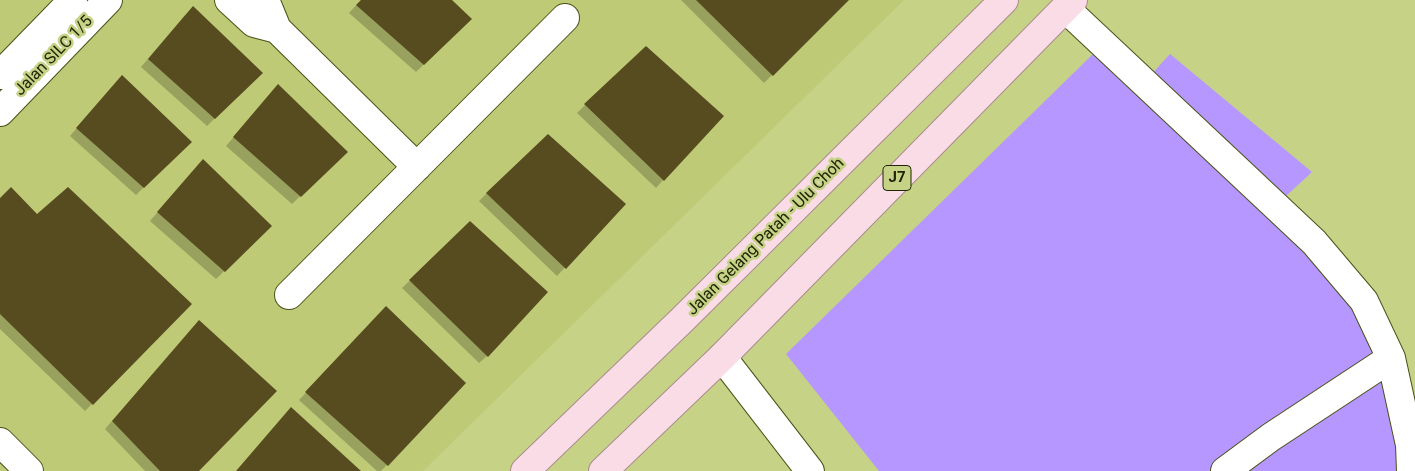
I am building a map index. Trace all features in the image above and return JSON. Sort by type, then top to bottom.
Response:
[{"type":"main road","name":"Jalan Gelang Patah - Ulu Choh","points":[[525,471],[683,319],[1004,0]]},
{"type":"main road","name":"J7","points":[[603,471],[722,357],[1069,4]]},
{"type":"street","name":"Jalan SILC 1/5","points":[[0,75],[73,0]]},
{"type":"street","name":"Jalan SILC 1/5","points":[[0,112],[108,0]]},
{"type":"street","points":[[229,0],[254,23],[277,29]]},
{"type":"street","points":[[262,0],[268,7],[277,29],[417,167]]},
{"type":"street","points":[[1069,4],[1314,242],[1364,302],[1391,358],[1410,445],[1411,471]]},
{"type":"street","points":[[289,295],[564,18]]},
{"type":"street","points":[[722,357],[810,471]]},
{"type":"street","points":[[1225,471],[1271,437],[1391,358]]},
{"type":"street","points":[[0,442],[29,471]]},
{"type":"shaded area","points":[[0,0],[904,0],[423,471],[0,471]]},
{"type":"shaded area","points":[[1093,54],[1137,90],[1170,54],[1312,172],[1272,209],[1383,329],[1407,471],[879,471],[786,354]]},
{"type":"building","points":[[361,0],[452,0],[472,19],[424,65],[356,5]]},
{"type":"building","points":[[696,0],[849,0],[773,76]]},
{"type":"building","points":[[193,6],[263,73],[215,119],[148,59]]},
{"type":"building","points":[[646,46],[724,116],[664,181],[584,104]]},
{"type":"building","points":[[122,75],[192,142],[144,188],[76,128]]},
{"type":"building","points":[[278,84],[348,152],[301,197],[233,137]]},
{"type":"building","points":[[548,134],[626,204],[566,269],[486,193]]},
{"type":"building","points":[[203,159],[272,226],[225,272],[157,212]]},
{"type":"building","points":[[11,187],[37,214],[68,187],[192,304],[93,405],[0,314],[0,198]]},
{"type":"building","points":[[470,221],[548,292],[488,357],[409,280]]},
{"type":"building","points":[[386,306],[466,383],[388,466],[305,392]]},
{"type":"building","points":[[199,320],[277,391],[199,471],[160,471],[112,421]]},
{"type":"building","points":[[291,407],[361,471],[236,471]]}]
